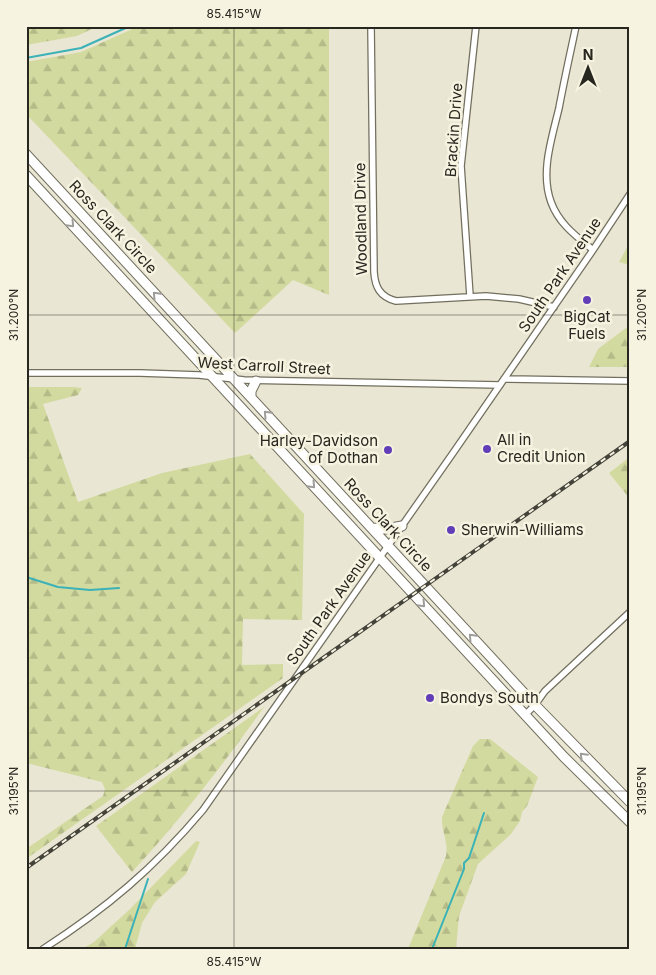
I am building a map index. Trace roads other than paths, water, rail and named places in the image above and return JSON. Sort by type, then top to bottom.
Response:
[{"type":"highway","name":"Ross Clark Circle","points":[[26,154],[535,705],[630,802]]},
{"type":"highway","name":"Ross Clark Circle","points":[[26,175],[525,715],[630,822]]},
{"type":"highway","points":[[52,202],[62,192]]},
{"type":"highway","points":[[251,397],[251,391],[256,381]]},
{"type":"highway","points":[[272,441],[282,431]]},
{"type":"highway","points":[[332,506],[342,496]]},
{"type":"highway","points":[[372,528],[386,530],[402,526]]},
{"type":"highway","points":[[594,787],[604,777]]},
{"type":"street","name":"Woodland Drive","points":[[370,26],[375,283],[380,293],[396,301],[470,296],[519,298],[554,307]]},
{"type":"street","name":"Brackin Drive","points":[[470,296],[461,166],[476,26]]},
{"type":"street","points":[[576,26],[548,160],[547,179],[551,202],[559,218],[575,236],[593,250]]},
{"type":"street","name":"South Park Avenue","points":[[43,949],[76,928],[115,899],[159,859],[189,826],[227,778],[504,380],[630,194]]},
{"type":"street","name":"West Carroll Street","points":[[26,372],[140,373],[256,381],[500,385]]},
{"type":"street","points":[[504,380],[630,381]]},
{"type":"street","points":[[525,715],[545,691],[630,612]]},
{"type":"waterway","points":[[26,58],[81,48],[130,26]]},
{"type":"waterway","points":[[26,577],[58,587],[90,590],[119,588]]},
{"type":"waterway","points":[[432,949],[464,869],[464,863],[469,858],[484,813]]},
{"type":"waterway","points":[[125,949],[148,879]]},
{"type":"railway","points":[[26,868],[630,441]]},
{"type":"place","name":"BigCat Fuels","points":[[587,300]]},
{"type":"place","name":"All in Credit Union","points":[[487,449]]},
{"type":"place","name":"Harley-Davidson of Dothan","points":[[388,450]]},
{"type":"place","name":"Sherwin-Williams","points":[[451,530]]},
{"type":"place","name":"Bondys South","points":[[430,698]]}]
